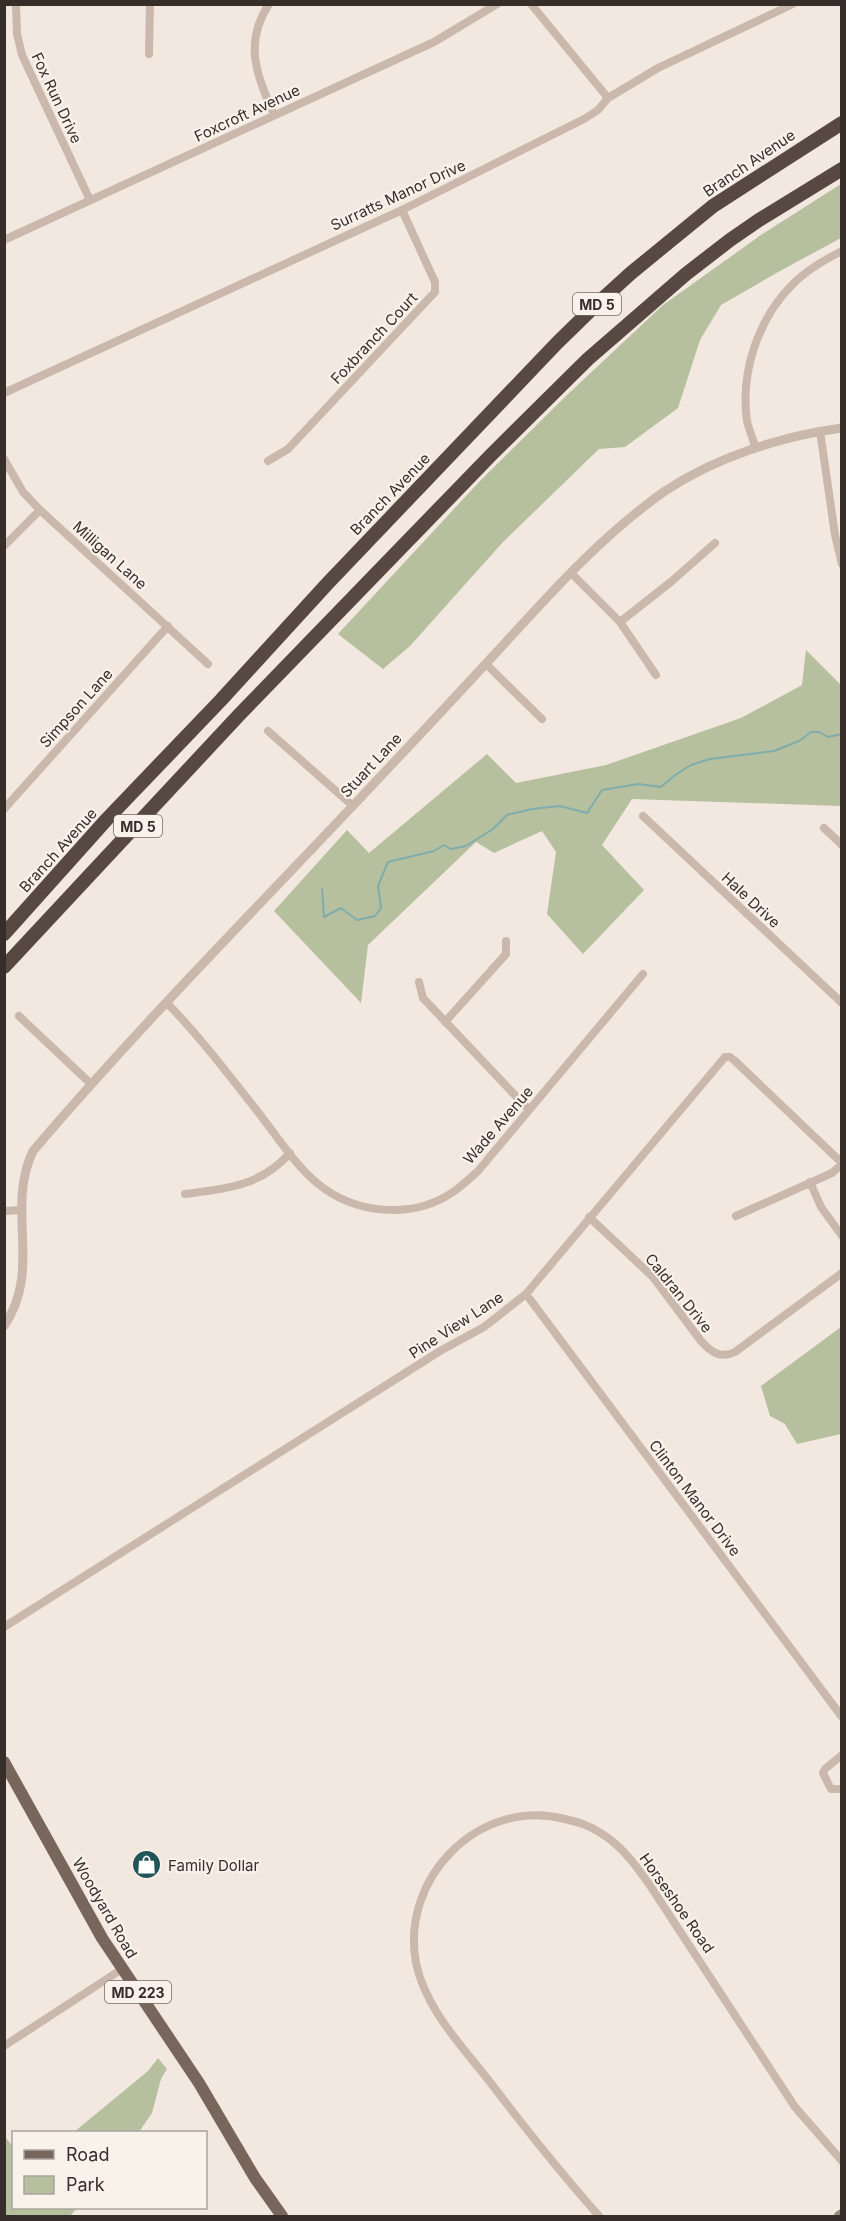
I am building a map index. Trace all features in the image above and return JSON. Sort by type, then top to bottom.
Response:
[{"type":"highway","name":"Branch Avenue","points":[[4,934],[327,584],[598,303],[713,206],[842,123]]},
{"type":"highway","name":"MD 5","points":[[4,969],[252,701],[582,365],[686,274],[730,240],[842,168]]},
{"type":"highway","points":[[4,920],[84,846]]},
{"type":"main road","name":"Woodyard Road","points":[[4,1762],[78,1898],[199,2083],[255,2178],[282,2217]]},
{"type":"street","name":"Fox Run Drive","points":[[16,4],[17,34],[22,55],[90,200]]},
{"type":"street","points":[[149,54],[150,4]]},
{"type":"street","points":[[269,4],[257,29],[254,59],[274,115]]},
{"type":"street","name":"Foxcroft Avenue","points":[[4,240],[434,42],[497,4]]},
{"type":"street","points":[[531,4],[608,98]]},
{"type":"street","name":"Surratts Manor Drive","points":[[4,393],[402,210],[584,119],[598,110],[608,98],[683,55],[794,4]]},
{"type":"street","name":"Foxbranch Court","points":[[268,460],[288,449],[435,292],[435,282],[402,210]]},
{"type":"street","points":[[755,447],[747,423],[746,404],[751,358],[758,339],[779,300],[793,284],[809,270],[842,251]]},
{"type":"street","name":"Stuart Lane","points":[[4,1326],[15,1309],[23,1282],[21,1210],[25,1174],[33,1151],[91,1084],[590,552],[626,519],[669,489],[755,447],[842,428]]},
{"type":"street","points":[[820,431],[831,516],[842,564]]},
{"type":"street","name":"Milligan Lane","points":[[4,459],[23,492],[40,510],[208,664]]},
{"type":"street","points":[[4,546],[40,510]]},
{"type":"street","points":[[620,622],[715,543]]},
{"type":"street","points":[[571,573],[620,622],[656,675]]},
{"type":"street","name":"Simpson Lane","points":[[4,809],[168,626]]},
{"type":"street","points":[[486,664],[542,718]]},
{"type":"street","points":[[268,730],[353,807]]},
{"type":"street","name":"Hale Drive","points":[[643,816],[840,1000]]},
{"type":"street","points":[[824,828],[842,844]]},
{"type":"street","points":[[446,1022],[506,954],[506,941]]},
{"type":"street","name":"Wade Avenue","points":[[167,1003],[194,1030],[316,1183],[350,1203],[387,1211],[422,1206],[452,1192],[478,1171],[643,974]]},
{"type":"street","points":[[419,982],[423,998],[529,1110]]},
{"type":"street","points":[[19,1016],[91,1084]]},
{"type":"street","name":"Pine View Lane","points":[[4,1628],[440,1352],[484,1327],[526,1294],[715,1068],[728,1057],[735,1061],[842,1164]]},
{"type":"street","points":[[185,1194],[231,1189],[256,1180],[280,1164],[290,1153]]},
{"type":"street","points":[[736,1216],[832,1173],[842,1164]]},
{"type":"street","points":[[810,1182],[821,1207],[842,1236]]},
{"type":"street","points":[[4,1210],[21,1210]]},
{"type":"street","name":"Caldran Drive","points":[[589,1217],[653,1277],[701,1341],[710,1351],[720,1355],[735,1352],[842,1273]]},
{"type":"street","name":"Clinton Manor Drive","points":[[526,1294],[842,1717]]},
{"type":"street","points":[[842,1755],[825,1769],[824,1773],[831,1789],[842,1789]]},
{"type":"street","name":"Horseshoe Road","points":[[599,2217],[558,2170],[441,2019],[424,1989],[417,1965],[413,1942],[415,1925],[424,1890],[430,1877],[445,1857],[459,1844],[488,1826],[511,1819],[544,1815],[581,1823],[598,1831],[622,1851],[649,1884],[795,2107],[842,2161]]},
{"type":"street","points":[[4,2046],[123,1968]]},
{"type":"green space","points":[[841,184],[841,238],[721,305],[700,340],[678,408],[625,447],[599,449],[503,542],[410,646],[383,669],[338,634],[479,482],[663,305],[761,235]]},
{"type":"green space","points":[[806,650],[841,685],[841,806],[632,799],[602,845],[644,890],[583,954],[547,914],[556,852],[542,831],[494,853],[476,842],[368,945],[361,1003],[274,911],[347,830],[369,853],[487,754],[516,783],[606,765],[741,718],[802,685]]},
{"type":"green space","points":[[841,1327],[841,1434],[797,1444],[785,1424],[770,1416],[761,1386]]},
{"type":"green space","points":[[158,2058],[167,2069],[161,2079],[152,2113],[140,2131],[75,2131],[148,2071]]},
{"type":"green space","points":[[4,2136],[12,2145],[12,2209],[76,2209],[70,2216],[5,2216]]},
{"type":"waterway","points":[[322,889],[324,917],[341,908],[357,920],[375,916],[381,908],[378,886],[388,862],[434,851],[444,845],[451,849],[466,846],[493,829],[507,815],[560,806],[587,813],[602,790],[638,784],[661,787],[691,765],[710,759],[774,751],[799,741],[811,732],[819,732],[828,737],[842,734]]},
{"type":"place","name":"Family Dollar","points":[[147,1865]]}]
